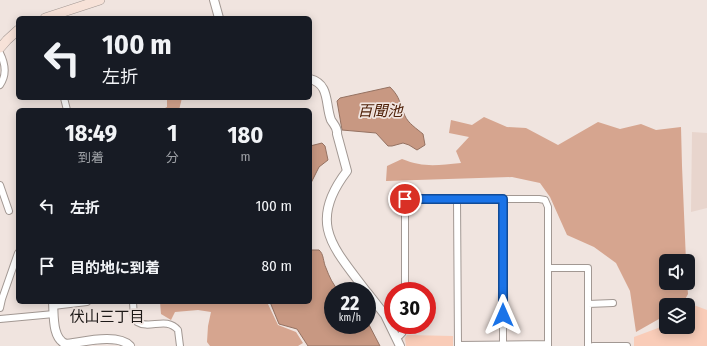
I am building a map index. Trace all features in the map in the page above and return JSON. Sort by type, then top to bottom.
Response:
[{"type":"main road","points":[[52,16],[100,0]]},
{"type":"main road","points":[[0,48],[16,32]]},
{"type":"street","points":[[214,0],[218,16]]},
{"type":"street","points":[[0,53],[3,60],[5,73],[0,85]]},
{"type":"street","points":[[312,79],[321,85],[325,91],[331,119],[337,130],[347,171],[332,193],[327,208],[329,236],[334,248],[360,282]]},
{"type":"street","points":[[0,185],[8,211]]},
{"type":"street","points":[[405,282],[405,199],[539,198],[545,200],[548,207],[548,345],[458,345],[457,199]]},
{"type":"street","points":[[503,199],[503,345]]},
{"type":"street","points":[[0,308],[3,288],[16,257]]},
{"type":"street","points":[[548,268],[588,268],[588,346]]},
{"type":"street","points":[[376,303],[385,315],[400,346]]},
{"type":"street","points":[[588,304],[613,303]]},
{"type":"street","points":[[0,319],[73,304]]},
{"type":"street","points":[[133,304],[134,317],[137,322],[142,324],[171,324],[178,330],[180,346]]},
{"type":"street","points":[[53,307],[58,338],[61,344],[118,339],[126,342],[130,346]]},
{"type":"street","points":[[396,338],[402,334]]},
{"type":"street","points":[[593,346],[627,346]]},
{"type":"shaded area","points":[[167,100],[182,100],[180,108],[165,108],[167,107]]},
{"type":"shaded area","points":[[484,117],[507,127],[526,128],[558,145],[598,122],[620,129],[641,124],[656,130],[681,127],[686,254],[659,254],[659,290],[688,290],[688,294],[686,298],[659,298],[659,319],[636,332],[630,291],[616,263],[594,247],[567,235],[550,197],[540,183],[512,177],[386,181],[387,166],[402,159],[424,165],[461,163],[456,151],[469,137],[449,133],[451,120],[472,125]]},
{"type":"shaded area","points":[[692,132],[707,133],[707,208],[691,212]]},
{"type":"shaded area","points":[[160,304],[268,304],[278,325],[296,332],[303,343],[298,346],[210,346],[207,342],[211,312],[198,310],[175,312],[171,320],[161,314]]},
{"type":"shaded area","points":[[695,306],[707,310],[707,346],[634,346],[634,337],[659,328],[659,334],[695,334]]},
{"type":"shaded area","points":[[407,335],[453,336],[453,346],[406,346],[405,338]]},
{"type":"water","name":"百聞池","points":[[390,87],[398,98],[406,119],[423,134],[425,145],[417,150],[403,143],[388,146],[376,133],[342,130],[337,101],[340,98]]},
{"type":"water","points":[[322,143],[325,146],[328,160],[319,167],[312,181],[312,146]]},
{"type":"water","points":[[312,250],[319,250],[323,256],[325,266],[333,282],[324,282],[324,334],[374,334],[380,346],[308,346],[297,329],[279,324],[271,304],[312,304]]},
{"type":"district","name":"伏山三丁目","points":[[107,317]]},
{"type":"route","points":[[405,199],[503,199],[503,315]]}]
